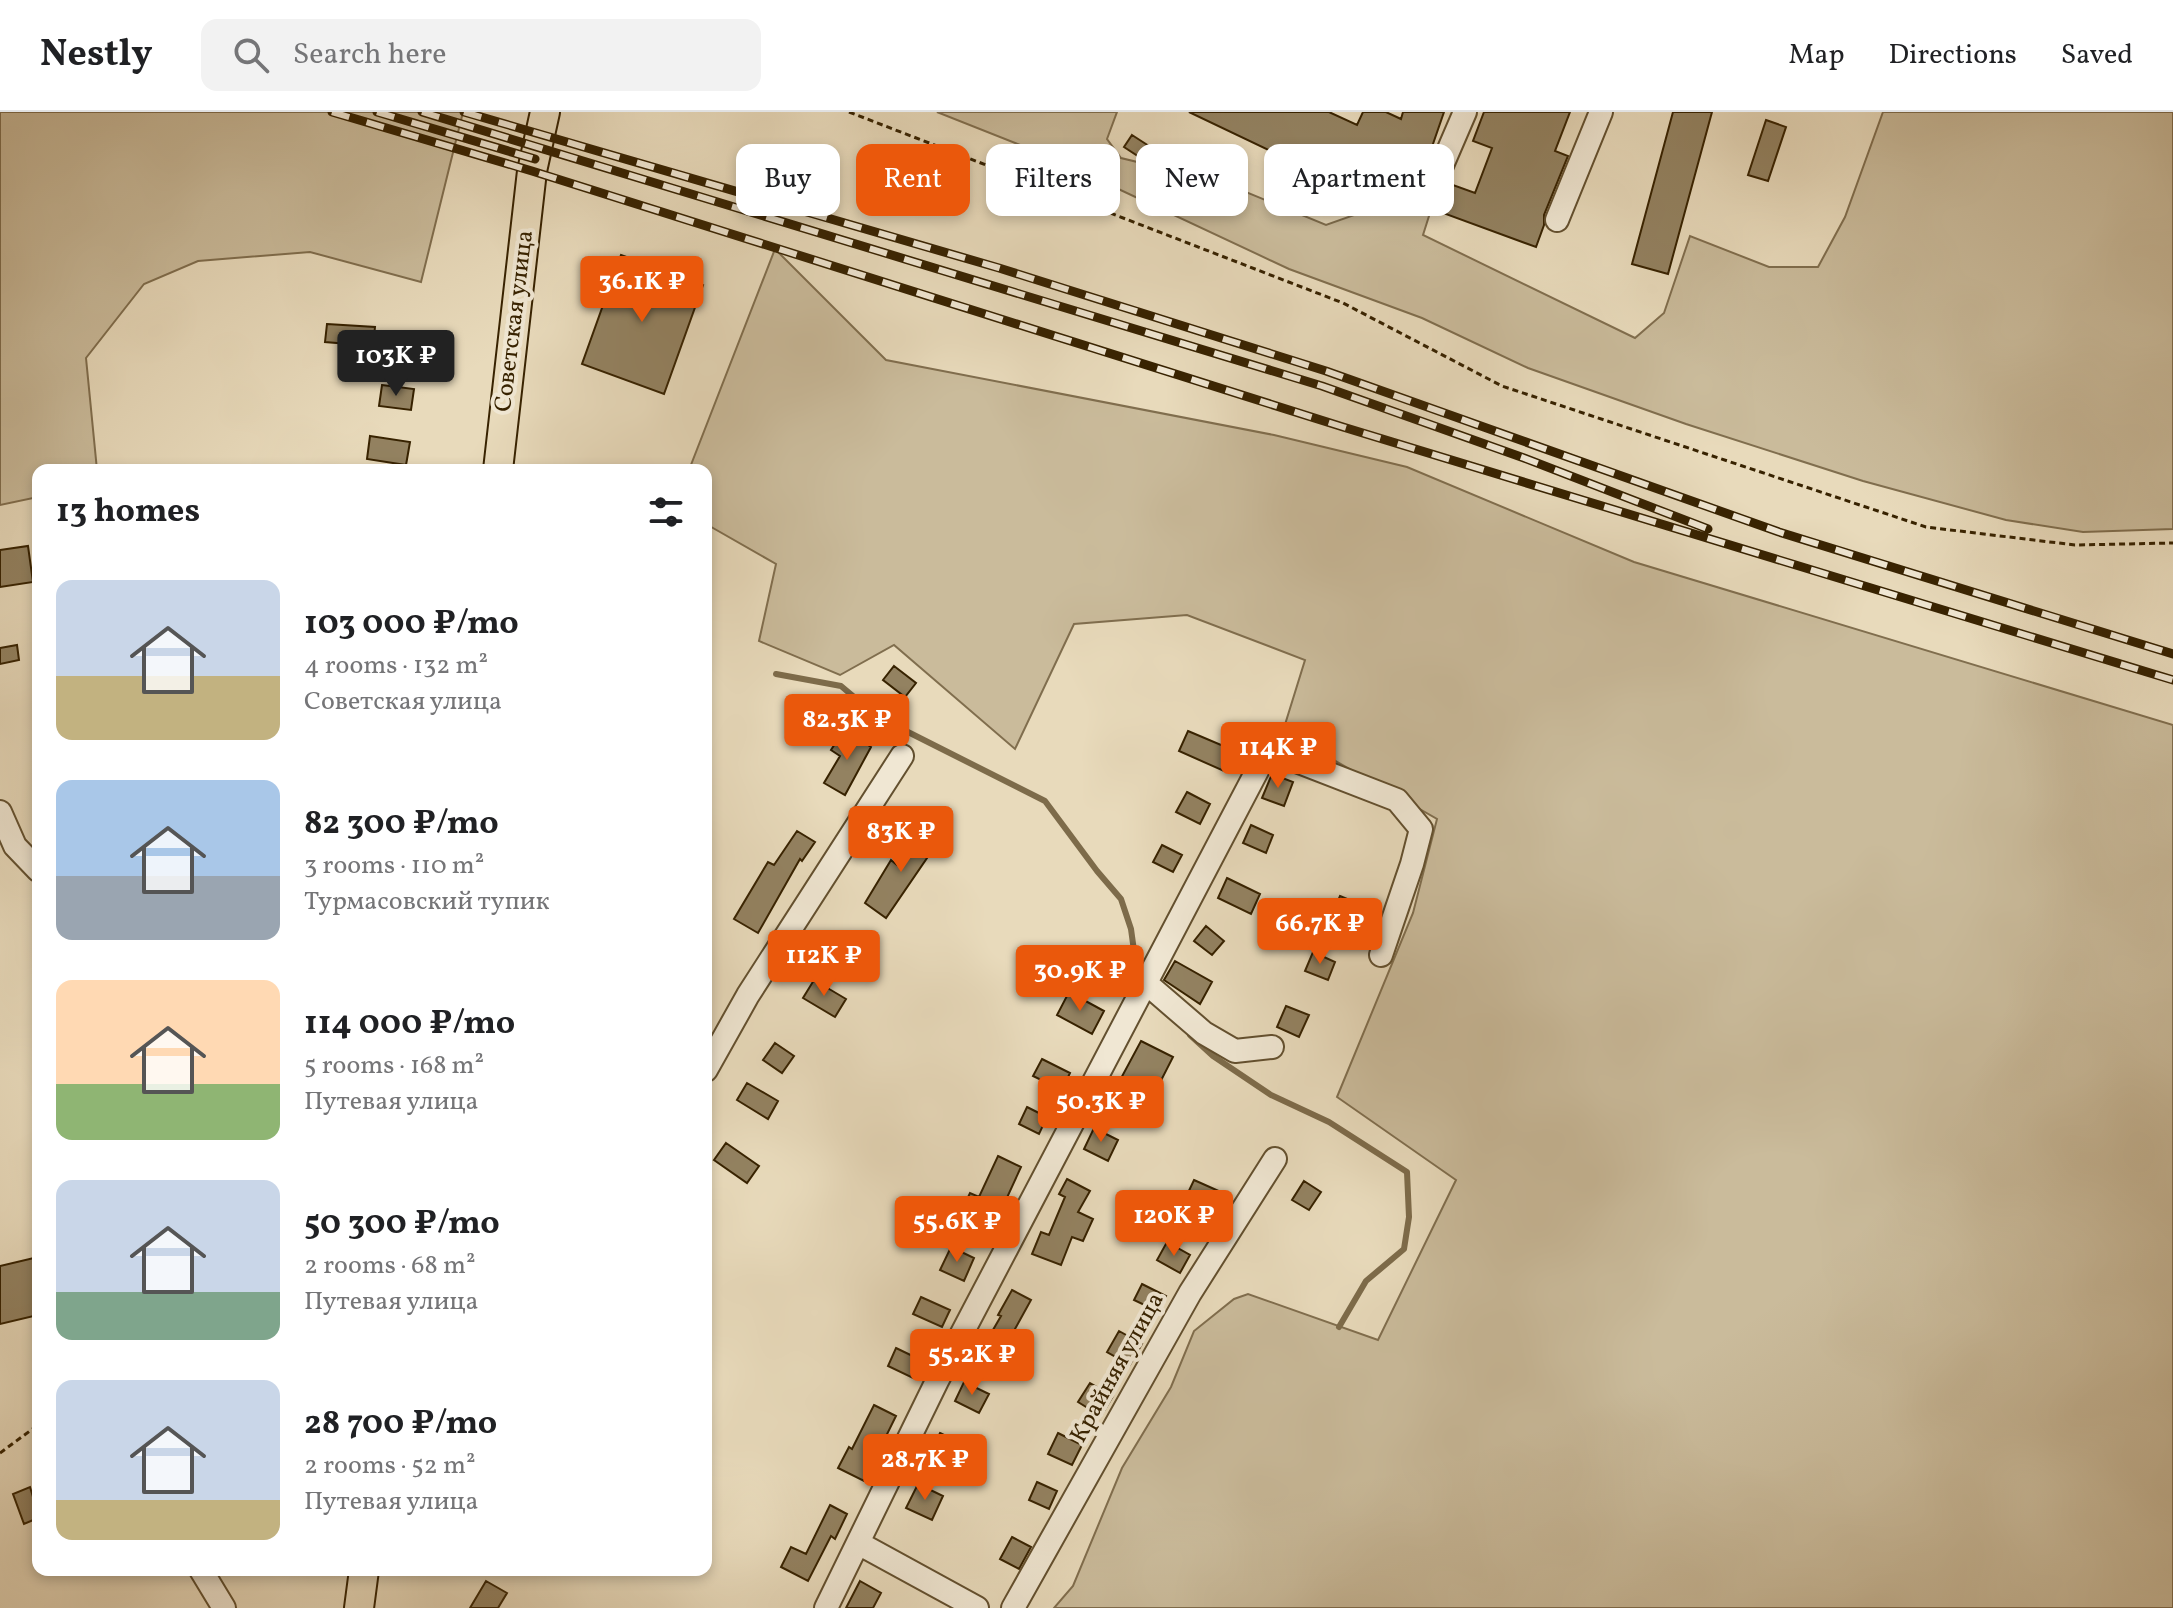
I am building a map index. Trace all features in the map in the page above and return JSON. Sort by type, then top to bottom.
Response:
[{"type":"main road","name":"Советская улица","points":[[499,464],[532,171],[545,112]]},
{"type":"main road","points":[[359,1608],[363,1576]]},
{"type":"street","points":[[1451,144],[1465,112]]},
{"type":"street","points":[[1557,220],[1601,112]]},
{"type":"street","points":[[826,1608],[860,1544],[937,1381],[1268,750],[1397,800],[1421,829],[1409,876],[1381,955]]},
{"type":"street","points":[[712,1059],[748,995],[902,756]]},
{"type":"street","points":[[0,812],[15,846],[32,864]]},
{"type":"street","points":[[1143,990],[1235,1051],[1272,1047]]},
{"type":"street","name":"Крайняя улица","points":[[1013,1608],[1190,1293],[1275,1159]]},
{"type":"street","points":[[860,1544],[977,1608]]},
{"type":"street","points":[[205,1576],[224,1608]]},
{"type":"path","points":[[849,112],[1343,303],[1502,386],[1926,527],[2075,545],[2173,543]]},
{"type":"path","points":[[0,1453],[32,1429]]},
{"type":"shaded area","points":[[0,112],[463,112],[421,282],[310,252],[198,261],[144,284],[86,358],[96,464],[32,464],[32,498],[0,505]]},
{"type":"shaded area","points":[[937,112],[1117,112],[1107,139],[1111,144],[1018,144]]},
{"type":"shaded area","points":[[1883,112],[2173,112],[2173,529],[2083,532],[2006,520],[1863,481],[1686,424],[1528,368],[1422,318],[1289,269],[1176,216],[1248,216],[1248,193],[1264,199],[1264,216],[1304,216],[1326,225],[1352,216],[1429,216],[1423,235],[1635,338],[1664,313],[1690,236],[1769,267],[1818,267],[1845,217]]},
{"type":"shaded area","points":[[1120,157],[1136,162],[1136,197],[1120,190]]},
{"type":"shaded area","points":[[775,249],[886,360],[1274,435],[1407,467],[1634,562],[2173,725],[2173,1608],[1054,1608],[1073,1586],[1122,1468],[1171,1387],[1194,1331],[1234,1299],[1248,1294],[1378,1340],[1456,1180],[1337,1097],[1413,913],[1437,819],[1283,731],[1305,660],[1187,615],[1074,624],[1015,749],[894,645],[840,675],[759,641],[776,564],[712,527],[712,464],[691,464]]},
{"type":"building","points":[[1189,112],[1329,112],[1357,125],[1363,112],[1386,112],[1401,119],[1403,112],[1444,112],[1433,144],[1264,144],[1264,148]]},
{"type":"building","points":[[1484,112],[1570,112],[1555,151],[1568,156],[1544,215],[1544,225],[1536,247],[1451,216],[1454,216],[1454,185],[1475,193],[1492,148],[1473,141]]},
{"type":"building","points":[[1673,112],[1712,112],[1668,274],[1632,264]]},
{"type":"building","points":[[1766,120],[1786,127],[1768,181],[1748,175]]},
{"type":"building","points":[[1132,135],[1146,144],[1136,144],[1136,155],[1124,147]]},
{"type":"building","points":[[621,255],[703,285],[664,394],[582,364]]},
{"type":"building","points":[[327,324],[375,327],[373,346],[325,342]]},
{"type":"building","points":[[382,385],[414,389],[411,410],[379,406]]},
{"type":"building","points":[[370,436],[410,442],[406,464],[367,459]]},
{"type":"building","points":[[28,546],[32,582],[0,587],[0,550]]},
{"type":"building","points":[[17,645],[19,660],[0,664],[0,648]]},
{"type":"building","points":[[894,666],[916,683],[905,697],[883,680]]},
{"type":"building","points":[[844,730],[871,747],[845,795],[824,783],[840,756],[831,750]]},
{"type":"building","points":[[1188,731],[1233,750],[1224,771],[1179,751]]},
{"type":"building","points":[[1272,774],[1293,782],[1284,806],[1262,798]]},
{"type":"building","points":[[1187,792],[1210,804],[1200,824],[1176,812]]},
{"type":"building","points":[[1251,825],[1273,835],[1266,853],[1243,843]]},
{"type":"building","points":[[922,828],[940,839],[886,918],[865,903],[891,860],[897,865]]},
{"type":"building","points":[[797,831],[815,842],[802,861],[800,859],[758,933],[734,919],[768,862],[774,865]]},
{"type":"building","points":[[1162,845],[1182,855],[1173,872],[1153,862]]},
{"type":"building","points":[[1227,878],[1260,894],[1251,914],[1218,898]]},
{"type":"building","points":[[1340,896],[1364,906],[1351,934],[1328,923]]},
{"type":"building","points":[[1206,926],[1224,941],[1212,955],[1194,941]]},
{"type":"building","points":[[842,934],[864,946],[854,964],[832,953]]},
{"type":"building","points":[[1313,952],[1335,962],[1328,980],[1305,971]]},
{"type":"building","points":[[1175,961],[1212,982],[1200,1004],[1164,980]]},
{"type":"building","points":[[814,980],[846,999],[835,1017],[803,998]]},
{"type":"building","points":[[1069,992],[1104,1011],[1092,1034],[1057,1015]]},
{"type":"building","points":[[1286,1006],[1309,1015],[1299,1037],[1277,1027]]},
{"type":"building","points":[[1141,1041],[1173,1057],[1145,1112],[1112,1095]]},
{"type":"building","points":[[775,1043],[794,1056],[782,1073],[763,1060]]},
{"type":"building","points":[[1042,1059],[1070,1073],[1062,1090],[1033,1076]]},
{"type":"building","points":[[747,1083],[778,1101],[768,1119],[737,1100]]},
{"type":"building","points":[[1027,1107],[1047,1117],[1039,1134],[1019,1124]]},
{"type":"building","points":[[1094,1128],[1118,1140],[1108,1161],[1084,1149]]},
{"type":"building","points":[[726,1143],[759,1166],[747,1183],[714,1160]]},
{"type":"building","points":[[998,1156],[1021,1167],[994,1226],[961,1212],[970,1193],[979,1197]]},
{"type":"building","points":[[1067,1179],[1090,1191],[1078,1212],[1093,1219],[1083,1241],[1072,1237],[1061,1265],[1032,1254],[1041,1232],[1049,1235],[1065,1197],[1059,1194]]},
{"type":"building","points":[[1194,1180],[1221,1192],[1213,1209],[1186,1197]]},
{"type":"building","points":[[1304,1181],[1321,1192],[1309,1210],[1292,1200]]},
{"type":"building","points":[[1167,1242],[1190,1255],[1180,1273],[1157,1260]]},
{"type":"building","points":[[951,1247],[974,1258],[964,1281],[940,1270]]},
{"type":"building","points":[[32,1258],[32,1316],[0,1324],[0,1266]]},
{"type":"building","points":[[1142,1284],[1166,1296],[1159,1312],[1134,1300]]},
{"type":"building","points":[[1012,1290],[1031,1300],[1010,1338],[1021,1345],[1010,1365],[982,1349]]},
{"type":"building","points":[[921,1297],[950,1310],[942,1327],[913,1314]]},
{"type":"building","points":[[1119,1331],[1142,1344],[1130,1365],[1107,1352]]},
{"type":"building","points":[[896,1348],[921,1360],[913,1378],[888,1366]]},
{"type":"building","points":[[964,1382],[989,1394],[979,1413],[955,1401]]},
{"type":"building","points":[[1090,1383],[1113,1396],[1101,1416],[1078,1402]]},
{"type":"building","points":[[874,1405],[896,1416],[864,1481],[838,1468],[849,1447],[852,1449]]},
{"type":"building","points":[[940,1433],[964,1445],[953,1467],[929,1455]]},
{"type":"building","points":[[1058,1433],[1082,1445],[1072,1465],[1048,1454]]},
{"type":"building","points":[[1037,1482],[1057,1491],[1049,1509],[1029,1500]]},
{"type":"building","points":[[918,1484],[943,1496],[932,1520],[906,1508]]},
{"type":"building","points":[[30,1487],[32,1521],[24,1524],[13,1494]]},
{"type":"building","points":[[830,1505],[847,1514],[835,1539],[831,1536],[808,1581],[781,1567],[791,1547],[806,1554]]},
{"type":"building","points":[[1012,1537],[1031,1547],[1019,1569],[1000,1559]]},
{"type":"building","points":[[486,1581],[507,1593],[498,1608],[470,1608]]},
{"type":"building","points":[[860,1581],[881,1593],[873,1608],[846,1608]]},
{"type":"waterway","points":[[776,674],[841,686],[866,707],[910,733],[1045,801],[1121,899],[1131,929],[1138,980]]},
{"type":"waterway","points":[[1190,1035],[1213,1056],[1271,1095],[1329,1122],[1407,1172],[1409,1217],[1404,1249],[1366,1281],[1339,1327]]},
{"type":"railway","points":[[332,112],[532,171],[1343,427],[2173,680]]},
{"type":"railway","points":[[377,112],[535,159]]},
{"type":"railway","points":[[422,112],[1322,386],[1524,458],[1708,529]]},
{"type":"railway","points":[[464,112],[999,268],[1326,371],[1779,532],[2173,654]]}]
